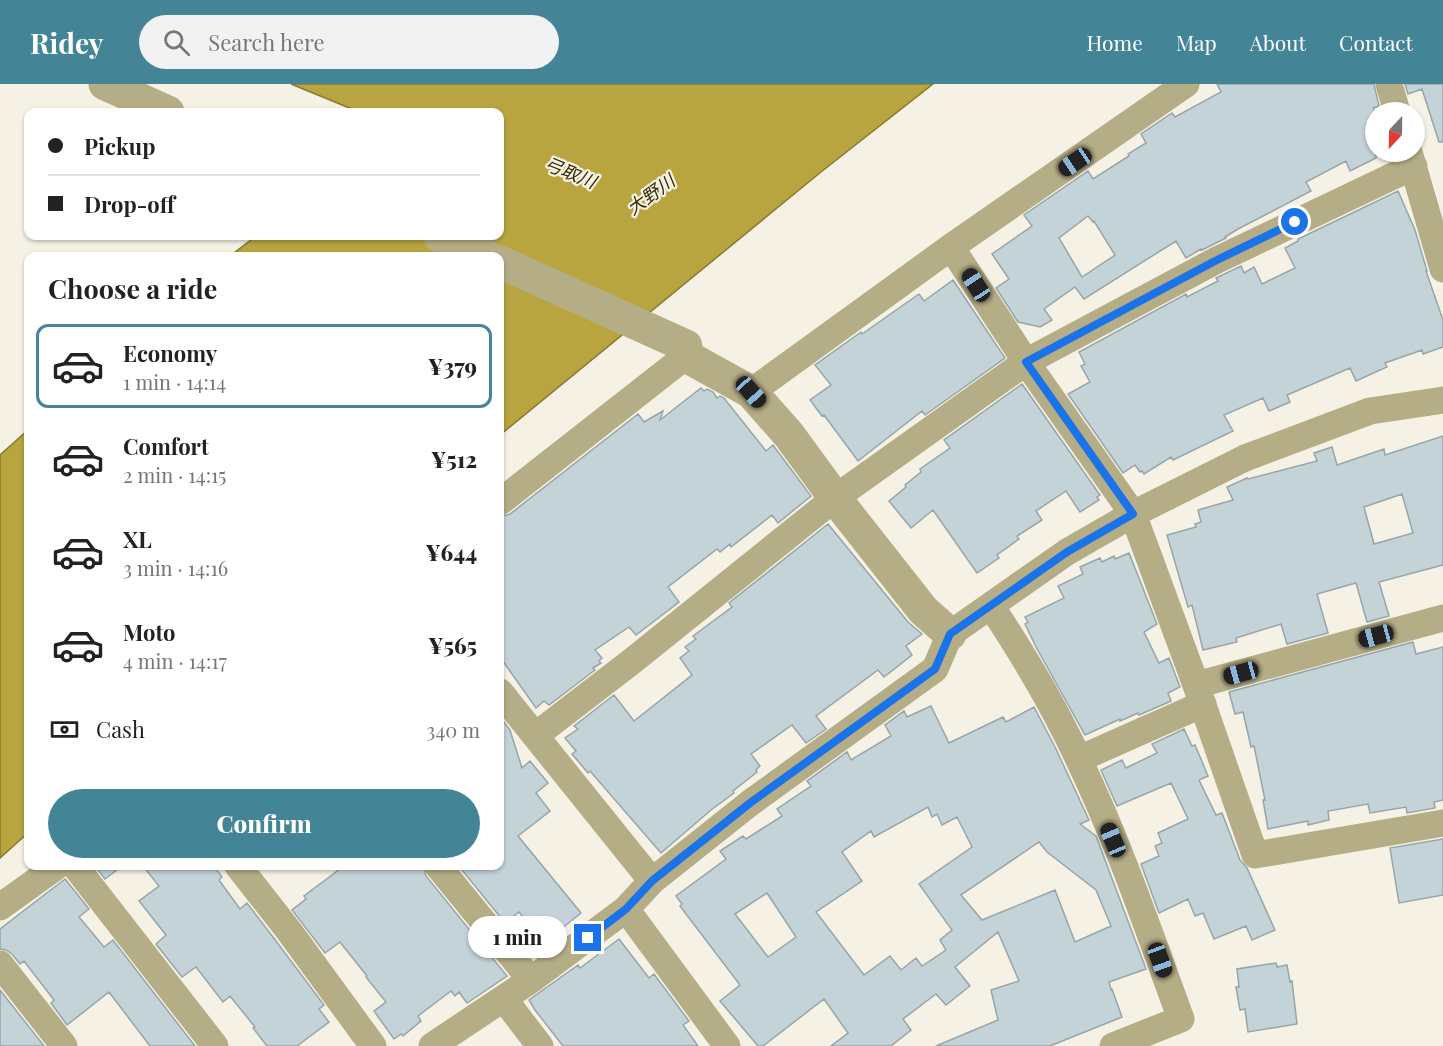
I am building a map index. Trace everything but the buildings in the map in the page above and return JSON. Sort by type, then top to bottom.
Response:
[{"type":"street","points":[[105,84],[159,108]]},
{"type":"street","points":[[751,392],[951,247],[1185,84]]},
{"type":"street","points":[[1389,84],[1394,102]]},
{"type":"street","points":[[536,735],[631,662],[835,498],[1026,362],[1403,162]]},
{"type":"street","points":[[1412,162],[1443,269]]},
{"type":"street","points":[[449,240],[477,252]]},
{"type":"street","points":[[951,247],[1026,362],[1133,514],[1255,855],[1443,823]]},
{"type":"street","points":[[504,264],[686,351],[751,392],[789,435],[923,610],[950,634]]},
{"type":"street","points":[[504,499],[686,351]]},
{"type":"street","points":[[432,1046],[531,980],[626,909],[652,881],[759,796],[935,669],[950,634],[1067,552],[1133,514],[1245,458],[1370,411],[1443,400]]},
{"type":"street","points":[[991,606],[1017,645],[1079,759],[1138,901],[1181,1018],[1113,1046]]},
{"type":"street","points":[[1079,759],[1199,695],[1443,618]]},
{"type":"street","points":[[504,701],[536,735],[652,881]]},
{"type":"street","points":[[0,907],[51,870]]},
{"type":"street","points":[[78,870],[215,1046]]},
{"type":"street","points":[[241,870],[290,931],[373,1046]]},
{"type":"street","points":[[441,870],[531,980]]},
{"type":"street","points":[[626,909],[728,1046]]},
{"type":"street","points":[[0,964],[64,1046]]},
{"type":"street","points":[[504,999],[540,1046]]},
{"type":"water","points":[[291,84],[933,84],[821,172],[504,432],[504,252],[235,252],[251,240],[504,240],[504,108],[349,108]]},
{"type":"water","points":[[24,434],[24,837],[0,858],[0,455]]},
{"type":"route","points":[[588,938],[626,909],[652,881],[750,803],[935,669],[950,634],[1067,552],[1133,514],[1026,362],[1215,261],[1295,222]]},
{"type":"water label","name":"弓取川","points":[[570,173]]},
{"type":"water label","name":"大野川","points":[[651,195]]}]
